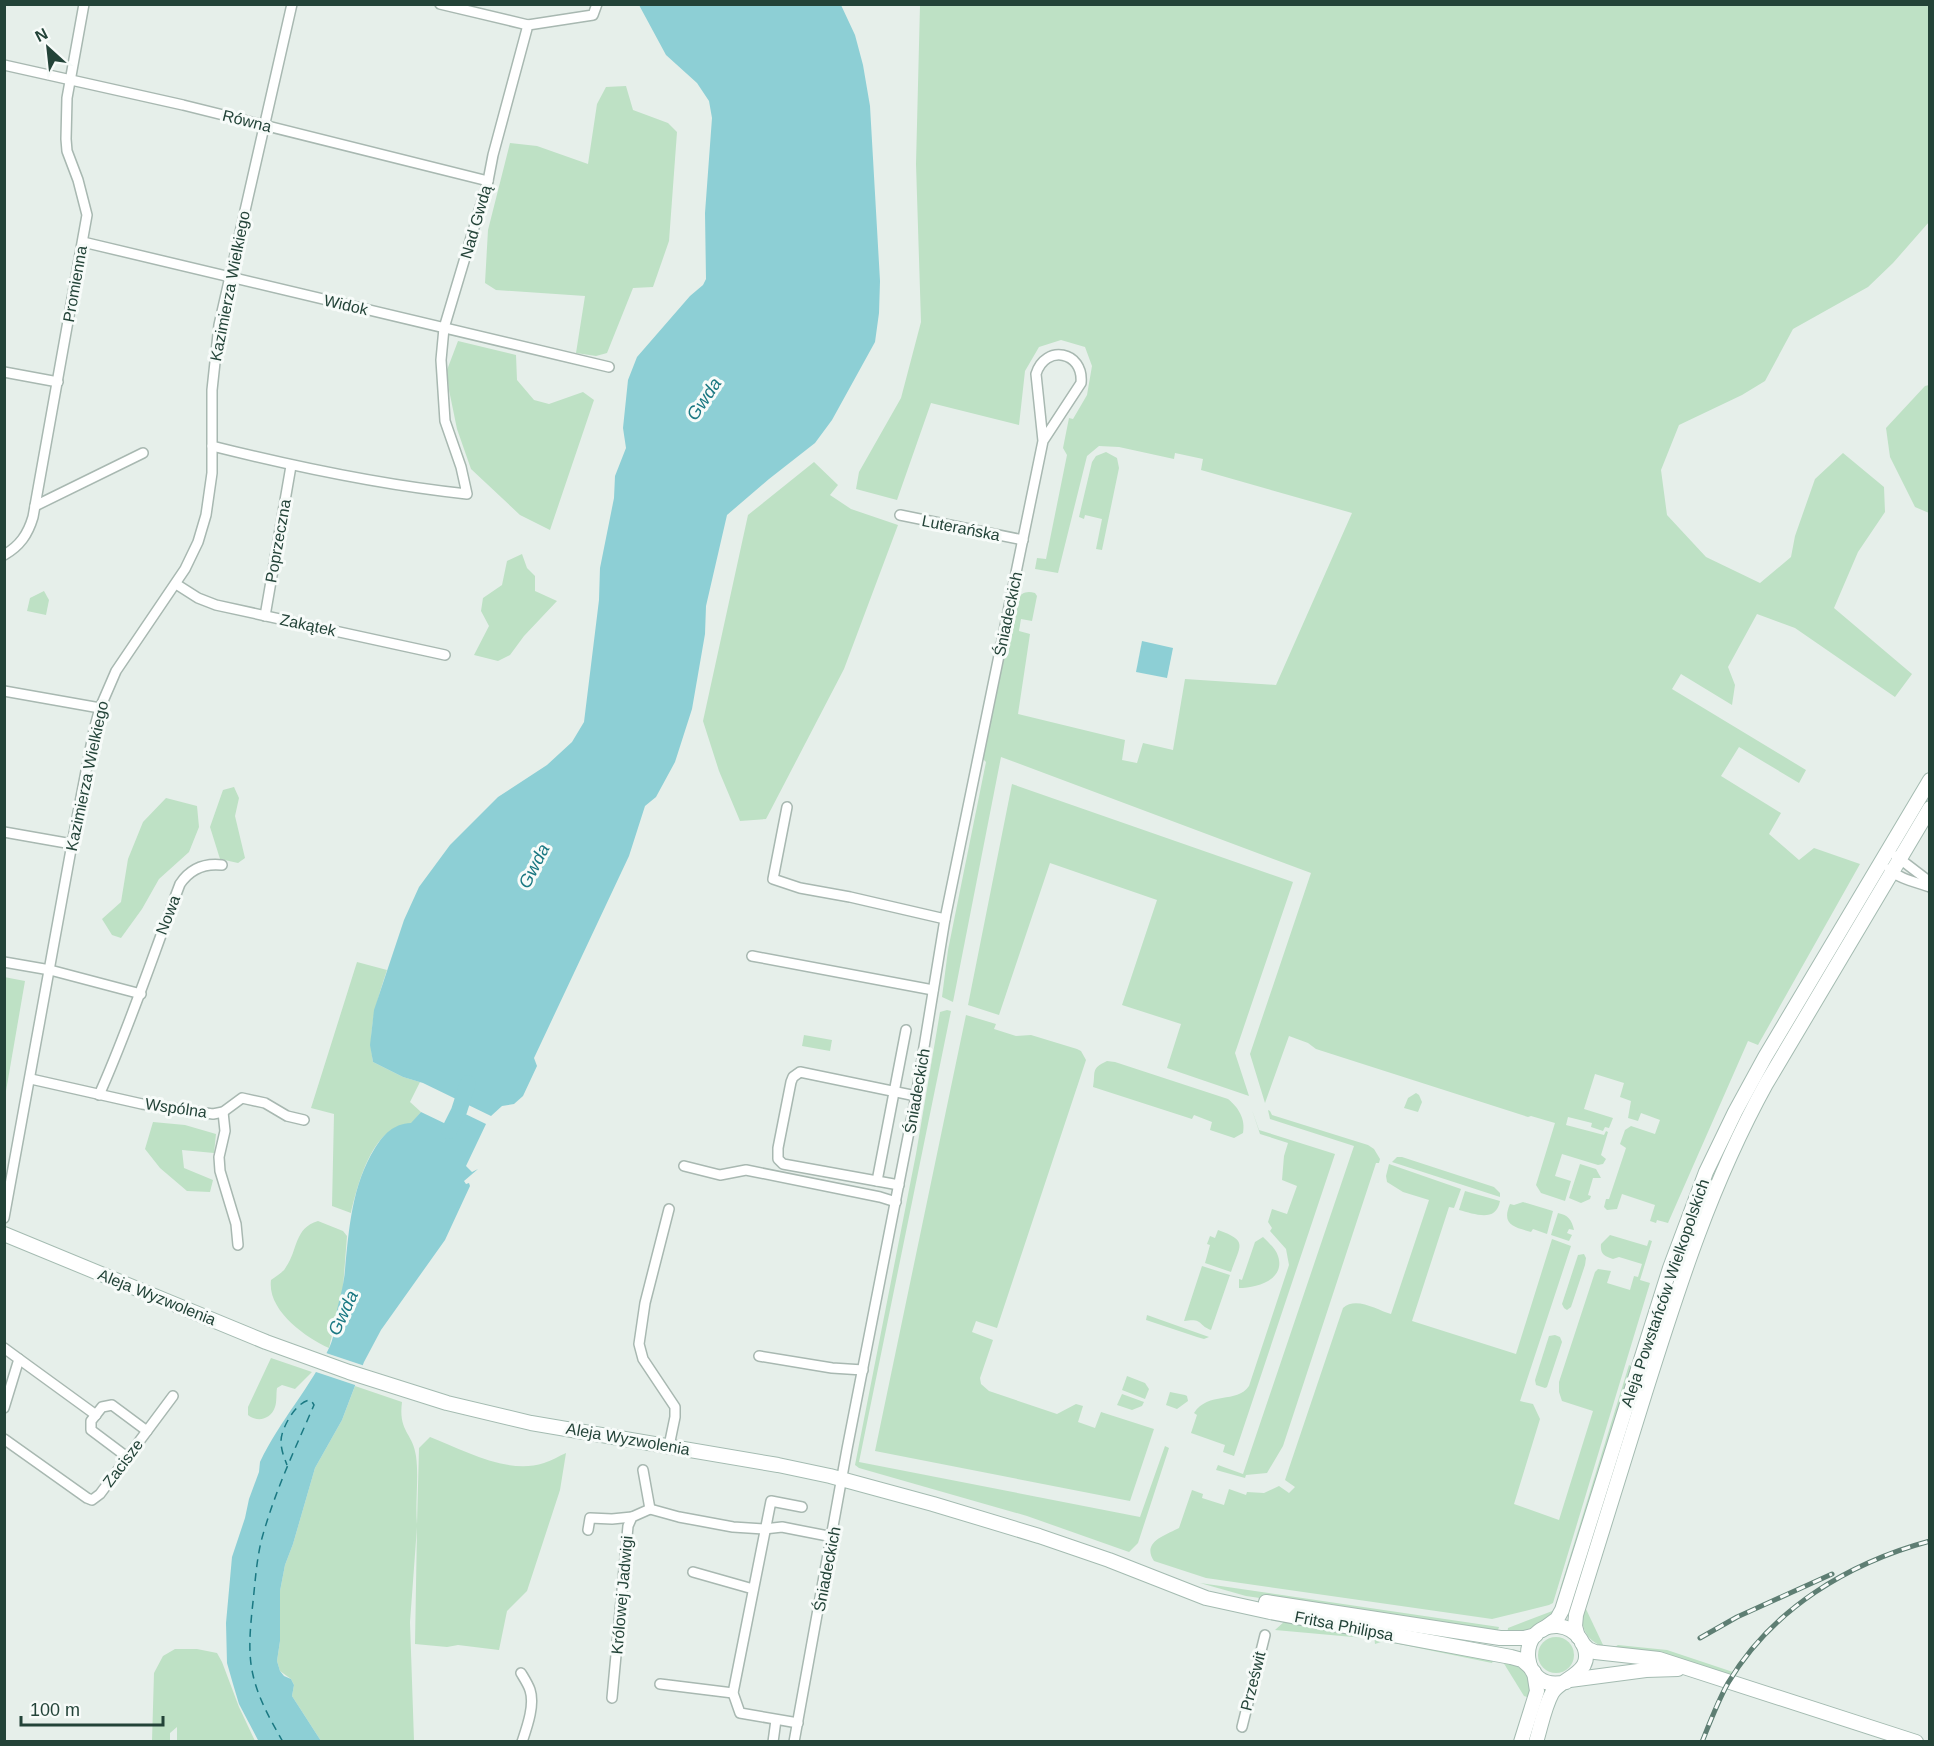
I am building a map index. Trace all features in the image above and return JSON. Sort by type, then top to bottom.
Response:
[{"type":"street","name":"Promienna","points":[[4,555],[17,546],[30,527],[87,215],[78,180],[67,151],[66,139],[66,110],[84,4]]},
{"type":"street","name":"Kazimierza Wielkiego","points":[[4,1218],[72,844],[100,708],[116,671],[176,584],[203,530],[211,488],[214,361],[219,325],[292,4]]},
{"type":"street","points":[[440,4],[528,25],[593,15],[597,4]]},
{"type":"street","name":"Nad Gwdą","points":[[291,466],[416,489],[467,494],[446,421],[441,360],[444,328],[488,181],[528,25]]},
{"type":"street","name":"Równa","points":[[4,65],[264,125],[488,181]]},
{"type":"street","name":"Widok","points":[[83,242],[609,367]]},
{"type":"street","points":[[1054,355],[1063,355],[1071,358],[1079,367],[1081,383],[1043,441],[1036,374],[1039,365],[1045,360],[1054,355]]},
{"type":"street","points":[[4,372],[58,382]]},
{"type":"street","name":"Śniadeckich","points":[[794,1742],[916,1096],[945,919],[1043,441]]},
{"type":"street","points":[[212,446],[291,466]]},
{"type":"street","points":[[35,506],[143,453]]},
{"type":"street","name":"Poprzeczna","points":[[265,616],[291,466]]},
{"type":"street","name":"Luterańska","points":[[900,515],[1023,540]]},
{"type":"street","name":"Zakątek","points":[[176,584],[206,602],[445,655]]},
{"type":"street","points":[[4,691],[100,708]]},
{"type":"street","name":"Aleja Powstańców Wielkopolskich","points":[[1539,1632],[1557,1619],[1562,1610],[1670,1268],[1706,1172],[1755,1074],[1929,780]]},
{"type":"street","points":[[787,807],[773,879],[800,888],[945,919]]},
{"type":"street","name":"Aleja Powstańców Wielkopolskich","points":[[1580,1640],[1575,1626],[1576,1615],[1684,1271],[1710,1199],[1741,1130],[1766,1084],[1929,808]]},
{"type":"street","points":[[4,832],[72,844]]},
{"type":"street","points":[[1894,855],[1900,857],[1929,885],[1891,872],[1884,857],[1894,855]]},
{"type":"street","name":"Nowa","points":[[99,1095],[141,994],[147,970],[180,885],[185,877],[196,868],[205,865],[222,865]]},
{"type":"street","points":[[752,956],[933,990]]},
{"type":"street","points":[[4,962],[50,970],[141,994]]},
{"type":"street","points":[[877,1181],[906,1030]]},
{"type":"street","points":[[899,1185],[787,1166],[780,1162],[778,1151],[783,1120],[792,1079],[800,1072],[916,1096]]},
{"type":"street","name":"Wspólna","points":[[31,1079],[142,1104],[213,1114],[223,1112],[225,1131],[219,1157],[220,1171],[236,1224],[238,1245]]},
{"type":"street","points":[[223,1112],[242,1098],[265,1103],[287,1116],[304,1120]]},
{"type":"street","points":[[684,1166],[720,1175],[746,1170],[896,1202]]},
{"type":"street","points":[[669,1209],[645,1303],[639,1341],[643,1359],[675,1407],[669,1446]]},
{"type":"street","name":"Aleja Wyzwolenia","points":[[4,1234],[310,1358],[415,1394],[520,1420],[778,1465],[843,1480]]},
{"type":"street","points":[[4,1348],[96,1415]]},
{"type":"street","points":[[759,1356],[832,1368],[863,1370]]},
{"type":"street","points":[[4,1408],[19,1359]]},
{"type":"street","name":"Zacisze","points":[[4,1439],[90,1500],[100,1494],[173,1396]]},
{"type":"street","points":[[127,1457],[91,1430],[90,1424],[102,1407],[112,1406],[147,1431]]},
{"type":"street","points":[[643,1470],[650,1509],[733,1527],[764,1529],[782,1527],[833,1537]]},
{"type":"street","name":"Fritsa Philipsa","points":[[843,1480],[1010,1527],[1159,1579],[1224,1595],[1500,1638],[1524,1638],[1539,1632]]},
{"type":"street","points":[[798,1723],[740,1713],[733,1693],[771,1500],[802,1507]]},
{"type":"street","name":"Królowej Jadwigi","points":[[612,1698],[628,1526],[632,1517],[650,1509]]},
{"type":"street","points":[[588,1530],[590,1518],[612,1520],[632,1517]]},
{"type":"street","points":[[693,1572],[753,1589]]},
{"type":"street","name":"Fritsa Philipsa","points":[[1159,1579],[1189,1593],[1232,1604],[1511,1657],[1522,1660],[1532,1670]]},
{"type":"street","points":[[1521,1742],[1537,1691],[1528,1652],[1539,1632],[1551,1627],[1571,1630],[1595,1652],[1659,1659],[1916,1742]]},
{"type":"street","name":"Prześwit","points":[[1242,1727],[1265,1635]]},
{"type":"street","points":[[1536,1742],[1552,1693],[1579,1671],[1583,1664],[1584,1651],[1580,1640]]},
{"type":"street","points":[[1532,1670],[1548,1682],[1646,1670],[1693,1669]]},
{"type":"street","points":[[521,1673],[530,1690],[531,1701],[527,1728],[522,1742]]},
{"type":"street","points":[[660,1684],[733,1693]]},
{"type":"street","points":[[773,1742],[776,1720]]},
{"type":"green space","points":[[920,5],[1929,5],[1929,222],[1893,263],[1868,287],[1793,329],[1765,381],[1742,395],[1679,425],[1661,470],[1667,515],[1706,557],[1760,583],[1791,557],[1795,536],[1815,479],[1843,453],[1884,487],[1885,512],[1858,552],[1834,608],[1912,674],[1895,697],[1795,628],[1757,614],[1728,667],[1735,685],[1732,705],[1681,674],[1672,689],[1806,770],[1799,783],[1739,747],[1721,776],[1781,813],[1769,834],[1799,860],[1814,848],[1860,864],[1758,1045],[1748,1041],[1668,1223],[1650,1221],[1655,1205],[1622,1194],[1617,1209],[1607,1210],[1604,1207],[1606,1199],[1609,1199],[1626,1148],[1620,1144],[1625,1130],[1631,1126],[1655,1134],[1660,1120],[1641,1113],[1638,1121],[1628,1118],[1631,1101],[1620,1097],[1624,1083],[1595,1074],[1584,1109],[1613,1118],[1609,1128],[1605,1127],[1603,1131],[1591,1127],[1592,1123],[1568,1117],[1566,1125],[1604,1135],[1606,1131],[1608,1132],[1601,1155],[1606,1159],[1603,1164],[1598,1165],[1562,1154],[1555,1176],[1571,1181],[1565,1201],[1541,1193],[1536,1185],[1555,1123],[1528,1117],[1316,1049],[1308,1043],[1289,1036],[1265,1103],[1250,1054],[1311,873],[1001,757],[953,1002],[942,997],[948,950],[986,762],[982,758],[1014,601],[1026,592],[1035,593],[1037,596],[1032,621],[1021,619],[1019,631],[1030,634],[1018,714],[1125,740],[1122,760],[1137,763],[1143,743],[1173,750],[1185,679],[1276,685],[1352,513],[1201,470],[1203,459],[1175,453],[1174,459],[1119,447],[1099,446],[1087,456],[1058,573],[1035,569],[1037,558],[1046,559],[1067,455],[1063,448],[1069,418],[1073,419],[1087,395],[1092,366],[1085,347],[1061,340],[1039,347],[1025,371],[1019,425],[931,403],[897,500],[856,489],[859,472],[901,398],[921,322],[916,164]]},
{"type":"green space","points":[[626,86],[633,110],[668,123],[677,132],[669,241],[653,287],[633,288],[607,353],[596,356],[576,353],[585,296],[496,290],[485,283],[488,230],[510,143],[537,146],[588,164],[597,104],[606,87]]},
{"type":"green space","points":[[458,341],[516,355],[517,380],[534,400],[549,404],[583,392],[594,400],[550,530],[520,515],[471,469],[457,429],[449,390],[447,370]]},
{"type":"green space","points":[[1930,385],[1929,513],[1915,507],[1890,457],[1886,428],[1925,386]]},
{"type":"green space","points":[[1106,452],[1117,458],[1119,468],[1102,550],[1096,549],[1102,519],[1085,515],[1084,519],[1079,517],[1092,462],[1096,456]]},
{"type":"green space","points":[[814,462],[838,485],[830,495],[851,509],[898,525],[844,669],[766,819],[740,821],[719,771],[703,721],[748,515]]},
{"type":"green space","points":[[522,554],[527,568],[535,576],[535,591],[557,601],[524,636],[510,655],[498,661],[474,655],[489,626],[481,611],[483,598],[502,585],[507,561]]},
{"type":"green space","points":[[44,591],[49,600],[46,615],[27,611],[30,598]]},
{"type":"green space","points":[[1012,784],[1293,882],[1235,1053],[1249,1096],[1167,1068],[1181,1024],[1122,1005],[1157,900],[1050,863],[999,1015],[968,1005]]},
{"type":"green space","points":[[234,787],[239,798],[235,816],[245,858],[238,863],[220,859],[210,827],[223,790]]},
{"type":"green space","points":[[166,798],[197,806],[199,827],[189,852],[159,879],[142,909],[121,938],[112,935],[102,919],[121,902],[128,859],[143,822]]},
{"type":"green space","points":[[1880,876],[1882,877],[1715,1174],[1690,1234],[1707,1187],[1750,1095]]},
{"type":"green space","points":[[357,962],[387,970],[372,1027],[373,1062],[403,1077],[420,1082],[410,1102],[421,1112],[411,1124],[398,1127],[377,1144],[363,1172],[351,1213],[332,1206],[334,1114],[311,1108]]},
{"type":"green space","points":[[4,977],[25,981],[6,1091],[4,1090]]},
{"type":"green space","points":[[951,1011],[859,1462],[1140,1517],[1165,1446],[1169,1448],[1138,1543],[1129,1552],[1027,1516],[855,1465],[916,1154],[940,1012]]},
{"type":"green space","points":[[966,1015],[996,1024],[994,1029],[1016,1036],[1031,1035],[1077,1049],[1081,1051],[1086,1060],[997,1328],[976,1321],[972,1332],[993,1340],[980,1378],[981,1384],[989,1391],[1057,1414],[1076,1404],[1083,1406],[1078,1422],[1095,1428],[1101,1412],[1154,1429],[1130,1501],[875,1451]]},
{"type":"green space","points":[[804,1035],[832,1040],[830,1051],[802,1046]]},
{"type":"green space","points":[[1107,1061],[1228,1099],[1240,1114],[1243,1133],[1234,1138],[1210,1130],[1212,1122],[1194,1115],[1192,1119],[1093,1087],[1096,1069]]},
{"type":"green space","points":[[1416,1093],[1422,1102],[1418,1112],[1404,1108],[1408,1098]]},
{"type":"green space","points":[[1252,1110],[1259,1130],[1335,1154],[1234,1456],[1223,1452],[1225,1445],[1191,1433],[1197,1415],[1194,1413],[1207,1402],[1237,1395],[1249,1386],[1289,1265],[1286,1249],[1270,1231],[1272,1228],[1268,1222],[1272,1209],[1287,1214],[1297,1186],[1282,1180],[1284,1156],[1288,1143],[1260,1134]]},
{"type":"green space","points":[[1268,1110],[1272,1115],[1368,1145],[1374,1149],[1380,1159],[1379,1163],[1376,1163],[1283,1446],[1267,1473],[1246,1475],[1245,1478],[1216,1470],[1218,1465],[1243,1474],[1354,1146],[1270,1119]]},
{"type":"green space","points":[[153,1122],[185,1125],[216,1134],[214,1153],[182,1150],[184,1168],[213,1180],[210,1192],[187,1191],[160,1168],[145,1149]]},
{"type":"green space","points":[[1397,1157],[1494,1187],[1500,1193],[1500,1197],[1392,1162]]},
{"type":"green space","points":[[1389,1164],[1461,1189],[1454,1208],[1449,1207],[1412,1321],[1516,1354],[1552,1239],[1571,1246],[1520,1401],[1533,1404],[1540,1419],[1514,1504],[1559,1520],[1593,1411],[1562,1401],[1559,1382],[1595,1272],[1598,1269],[1611,1271],[1607,1283],[1630,1290],[1634,1276],[1638,1277],[1642,1264],[1619,1257],[1613,1259],[1607,1257],[1602,1252],[1601,1244],[1610,1235],[1647,1246],[1649,1240],[1652,1241],[1640,1280],[1650,1283],[1553,1603],[1549,1605],[1492,1619],[1206,1578],[1154,1561],[1151,1554],[1153,1544],[1157,1540],[1179,1528],[1192,1490],[1203,1494],[1202,1498],[1224,1505],[1229,1489],[1246,1495],[1247,1492],[1264,1493],[1279,1486],[1289,1493],[1295,1487],[1285,1480],[1343,1308],[1354,1303],[1391,1314],[1429,1200],[1403,1192],[1387,1182]]},
{"type":"green space","points":[[1580,1164],[1596,1169],[1601,1178],[1593,1178],[1588,1195],[1591,1196],[1590,1199],[1581,1203],[1569,1198]]},
{"type":"green space","points":[[1465,1191],[1500,1201],[1498,1208],[1489,1215],[1478,1215],[1459,1210]]},
{"type":"green space","points":[[1523,1202],[1553,1211],[1547,1234],[1533,1229],[1531,1232],[1519,1228],[1508,1221],[1510,1204]]},
{"type":"green space","points":[[1558,1213],[1569,1218],[1572,1223],[1574,1230],[1569,1229],[1567,1233],[1572,1235],[1569,1241],[1551,1235]]},
{"type":"green space","points":[[318,1221],[343,1231],[347,1236],[343,1288],[329,1348],[299,1330],[281,1312],[271,1291],[271,1280],[285,1269],[300,1234],[310,1224]]},
{"type":"green space","points":[[1218,1230],[1234,1237],[1240,1245],[1231,1272],[1205,1263],[1210,1236],[1215,1238]]},
{"type":"green space","points":[[1263,1237],[1277,1253],[1278,1271],[1268,1281],[1239,1288],[1239,1279],[1242,1280],[1255,1242]]},
{"type":"green space","points":[[1584,1254],[1585,1265],[1571,1307],[1567,1310],[1562,1304],[1578,1255]]},
{"type":"green space","points":[[1202,1266],[1230,1275],[1211,1330],[1198,1321],[1184,1321]]},
{"type":"green space","points":[[1147,1315],[1209,1337],[1204,1339],[1146,1320]]},
{"type":"green space","points":[[1549,1336],[1560,1337],[1562,1342],[1545,1388],[1536,1385],[1535,1380]]},
{"type":"green space","points":[[271,1358],[312,1372],[295,1389],[282,1385],[277,1388],[273,1411],[267,1417],[256,1419],[248,1415],[248,1407]]},
{"type":"green space","points":[[1629,1365],[1633,1367],[1562,1592],[1560,1589]]},
{"type":"green space","points":[[1127,1376],[1145,1383],[1149,1389],[1145,1399],[1122,1390]]},
{"type":"green space","points":[[355,1386],[402,1402],[402,1420],[416,1456],[417,1524],[419,1448],[430,1437],[471,1454],[515,1466],[544,1463],[566,1453],[560,1490],[527,1591],[507,1611],[499,1650],[458,1645],[447,1647],[415,1644],[417,1527],[410,1622],[414,1741],[321,1741],[292,1696],[294,1685],[291,1679],[280,1671],[277,1661],[280,1641],[280,1591],[285,1565],[315,1468],[342,1420]]},
{"type":"green space","points":[[1170,1392],[1187,1396],[1188,1401],[1177,1409],[1166,1405]]},
{"type":"green space","points":[[1122,1394],[1144,1402],[1142,1406],[1132,1410],[1117,1405]]},
{"type":"green space","points":[[1200,1583],[1499,1627],[1497,1633],[1246,1596]]},
{"type":"green space","points":[[1559,1599],[1558,1606],[1554,1612],[1540,1623],[1507,1635],[1508,1628],[1555,1610]]},
{"type":"green space","points":[[1585,1607],[1604,1647],[1592,1641],[1585,1632],[1582,1620]]},
{"type":"green space","points":[[1285,1621],[1366,1636],[1368,1641],[1364,1638],[1275,1630]]},
{"type":"green space","points":[[1374,1635],[1494,1659],[1492,1663],[1384,1641],[1375,1644]]},
{"type":"green space","points":[[1556,1637],[1569,1642],[1574,1655],[1569,1668],[1556,1673],[1543,1668],[1538,1655],[1543,1642]]},
{"type":"green space","points":[[1618,1645],[1667,1650],[1733,1672],[1731,1675],[1727,1674],[1659,1653],[1613,1648]]},
{"type":"green space","points":[[175,1649],[197,1649],[217,1653],[255,1741],[177,1741],[177,1727],[170,1733],[170,1741],[152,1741],[154,1673],[163,1656]]},
{"type":"green space","points":[[1503,1662],[1517,1666],[1528,1677],[1530,1698],[1524,1696]]},
{"type":"water","points":[[639,5],[841,5],[855,35],[870,106],[880,281],[879,313],[875,342],[832,420],[815,443],[727,515],[706,606],[705,634],[692,709],[675,762],[656,797],[645,806],[629,856],[534,1058],[537,1066],[523,1096],[514,1104],[502,1106],[491,1116],[373,1062],[370,1045],[374,1010],[404,920],[419,887],[450,845],[498,797],[547,765],[572,742],[584,722],[599,600],[600,568],[614,498],[615,476],[626,448],[623,428],[628,380],[637,357],[706,279],[705,213],[712,118],[709,101],[697,83],[666,55]]},
{"type":"water","points":[[1142,641],[1173,648],[1167,678],[1136,672]]},
{"type":"water","points":[[453,1108],[486,1124],[466,1166],[472,1172],[478,1169],[464,1181],[470,1186],[445,1240],[381,1330],[364,1362],[342,1420],[315,1468],[285,1565],[280,1591],[280,1641],[277,1661],[280,1671],[291,1679],[294,1685],[292,1696],[321,1741],[259,1742],[239,1704],[227,1663],[226,1623],[232,1557],[259,1472],[260,1462],[314,1376],[332,1342],[344,1280],[353,1207],[367,1162],[382,1138],[394,1128],[411,1123],[421,1112],[446,1124]]},
{"type":"pier","points":[[323,1352],[365,1366],[358,1386],[313,1371]]},
{"type":"waterway","name":"Gwda","points":[[449,1131],[459,1111],[468,1083]]},
{"type":"ferry route","points":[[283,1742],[265,1709],[255,1684],[250,1659],[251,1627],[262,1538],[279,1487],[314,1405],[311,1400],[306,1401],[295,1410],[284,1429],[281,1444],[287,1465]]},
{"type":"railway","points":[[1702,1742],[1728,1683],[1746,1657],[1790,1611],[1815,1592],[1842,1576],[1900,1550],[1930,1541]]},
{"type":"railway","points":[[1700,1638],[1737,1617],[1832,1574]]}]
